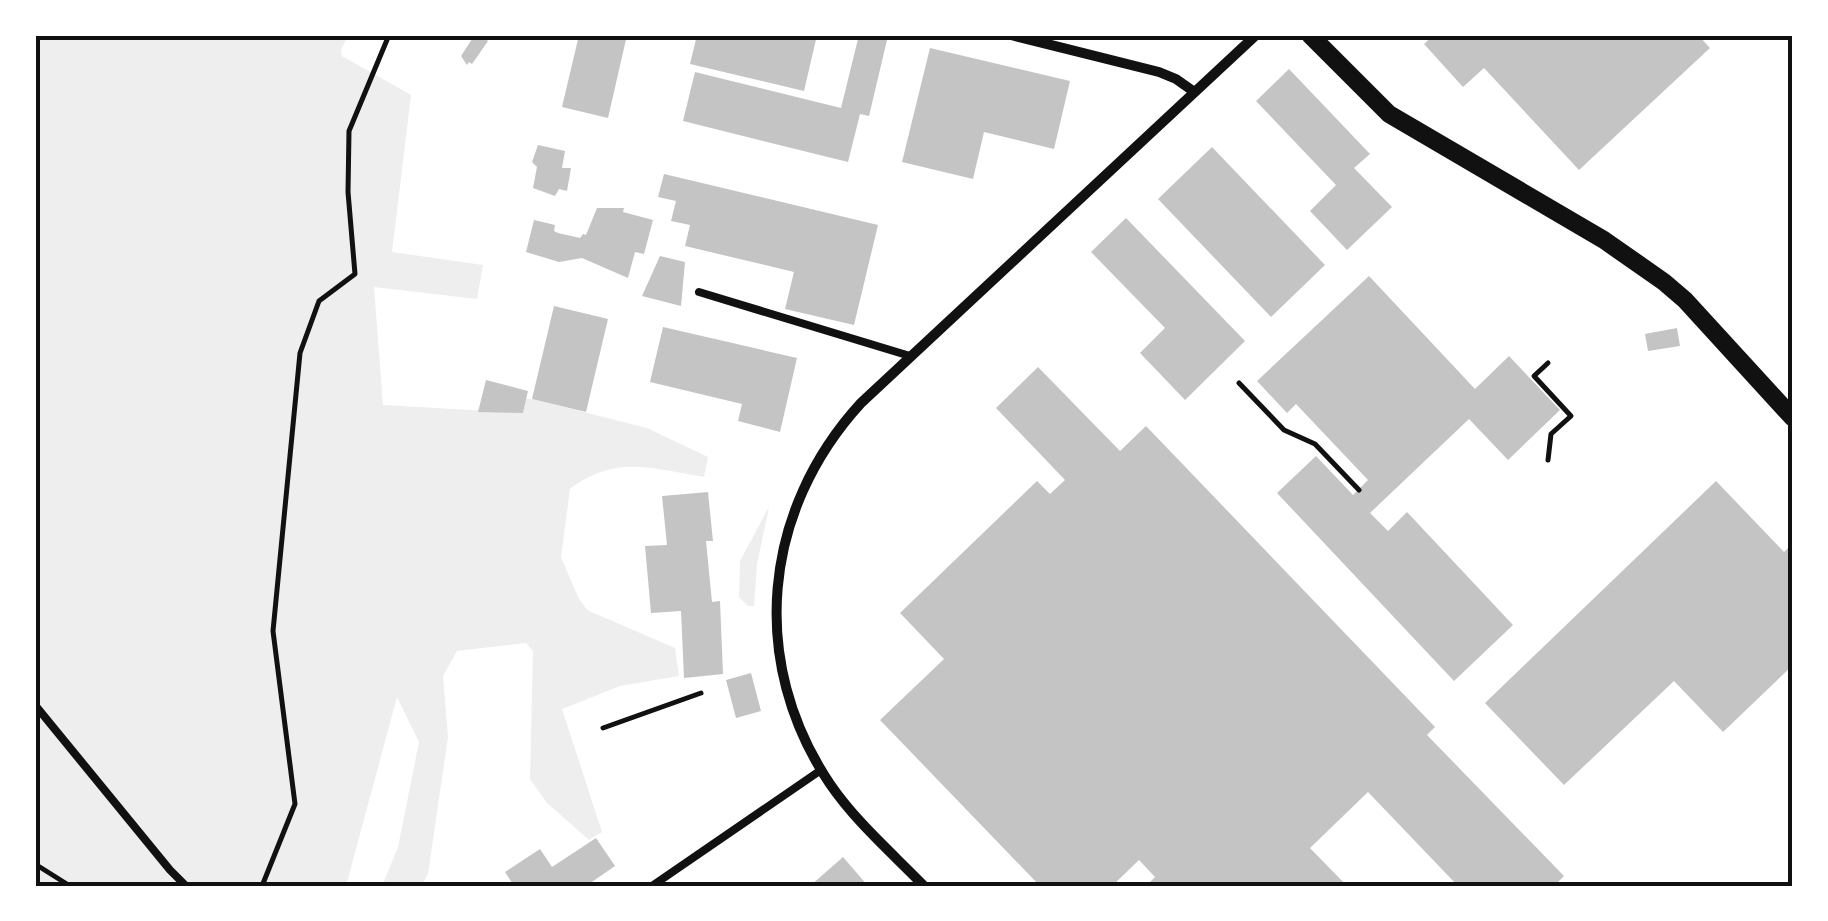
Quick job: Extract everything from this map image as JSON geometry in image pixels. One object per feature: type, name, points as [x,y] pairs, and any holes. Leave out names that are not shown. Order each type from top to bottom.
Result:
[{"type":"street","points":[[1011,35],[1159,72],[1194,91]]},
{"type":"street","points":[[924,886],[849,808],[822,770],[800,727],[782,668],[776,598],[783,545],[800,493],[822,453],[850,415],[1256,35]]},
{"type":"street","points":[[1310,35],[1389,114],[1604,240],[1664,282],[1793,418]]},
{"type":"lane","points":[[699,292],[910,356]]},
{"type":"lane","points":[[35,705],[186,886]]},
{"type":"lane","points":[[652,886],[822,770]]},
{"type":"path","points":[[262,886],[295,804],[272,631],[300,353],[319,300],[355,274],[348,192],[349,131],[388,35]]},
{"type":"path","points":[[1548,363],[1533,378],[1571,416],[1552,434],[1548,460]]},
{"type":"path","points":[[1239,384],[1284,430],[1315,444],[1359,490]]},
{"type":"path","points":[[603,728],[701,693]]},
{"type":"path","points":[[35,864],[70,886]]},
{"type":"shaded area","points":[[35,35],[348,35],[342,56],[411,95],[392,252],[483,265],[477,299],[374,287],[383,405],[523,413],[526,399],[532,399],[647,428],[708,457],[704,477],[651,468],[619,468],[603,471],[570,489],[561,557],[578,597],[587,610],[675,648],[679,676],[620,686],[562,709],[602,832],[589,840],[547,803],[530,779],[533,651],[526,643],[457,651],[443,676],[448,737],[428,874],[421,886],[382,886],[398,847],[419,742],[397,697],[346,886],[35,886]]},
{"type":"shaded area","points":[[769,507],[757,564],[754,606],[748,606],[739,597],[740,561]]},
{"type":"building","points":[[480,35],[488,41],[472,64],[467,65],[461,56],[474,36],[478,39]]},
{"type":"building","points":[[579,35],[627,35],[608,118],[562,107]]},
{"type":"building","points":[[697,35],[817,35],[804,91],[690,64]]},
{"type":"building","points":[[859,35],[887,40],[869,116],[860,114],[848,162],[683,121],[695,72],[841,108]]},
{"type":"building","points":[[1434,35],[1698,35],[1710,48],[1579,170],[1484,68],[1463,87],[1424,44]]},
{"type":"building","points":[[930,48],[1070,81],[1054,149],[984,132],[973,179],[902,162]]},
{"type":"building","points":[[1289,69],[1370,154],[1354,168],[1392,207],[1347,250],[1310,211],[1336,185],[1256,101]]},
{"type":"building","points":[[538,145],[565,151],[562,168],[571,168],[567,191],[559,189],[555,196],[533,188],[537,167],[532,162]]},
{"type":"building","points":[[1212,147],[1325,265],[1271,317],[1158,199]]},
{"type":"building","points":[[664,174],[878,225],[854,325],[785,309],[794,272],[685,246],[690,225],[671,221],[676,201],[658,197]]},
{"type":"building","points":[[597,208],[624,208],[623,212],[653,220],[644,254],[635,252],[628,278],[582,258],[559,262],[526,252],[534,220],[555,225],[554,231],[558,233],[580,238],[586,235]]},
{"type":"building","points":[[1126,218],[1245,341],[1185,400],[1140,353],[1165,328],[1091,252]]},
{"type":"building","points":[[660,256],[685,262],[681,306],[642,296]]},
{"type":"building","points":[[1369,276],[1475,389],[1509,356],[1560,410],[1508,460],[1469,419],[1370,513],[1388,531],[1407,512],[1513,625],[1454,681],[1277,493],[1316,456],[1353,495],[1368,480],[1296,404],[1287,413],[1257,381]]},
{"type":"building","points":[[554,306],[608,319],[586,412],[532,399]]},
{"type":"building","points":[[663,327],[797,358],[780,432],[738,421],[742,404],[650,382]]},
{"type":"building","points":[[1677,328],[1680,346],[1648,351],[1645,334]]},
{"type":"building","points":[[1038,367],[1120,451],[1146,426],[1435,727],[1427,735],[1564,876],[1554,886],[1458,886],[1368,792],[1310,848],[1347,886],[1146,886],[1155,877],[1139,860],[1112,886],[1040,886],[880,720],[944,659],[900,613],[1037,481],[1050,494],[1065,480],[996,408]]},
{"type":"building","points":[[486,380],[528,391],[523,413],[478,412]]},
{"type":"building","points":[[1716,481],[1784,552],[1793,543],[1793,665],[1723,732],[1674,681],[1564,785],[1485,703]]},
{"type":"building","points":[[708,492],[713,541],[706,541],[712,602],[720,601],[723,674],[684,678],[681,611],[651,613],[645,546],[667,545],[662,496]]},
{"type":"building","points":[[751,673],[761,711],[736,718],[726,680]]},
{"type":"building","points":[[596,838],[615,866],[586,886],[514,886],[505,872],[540,849],[552,867]]},
{"type":"building","points":[[843,857],[868,886],[810,886]]}]
